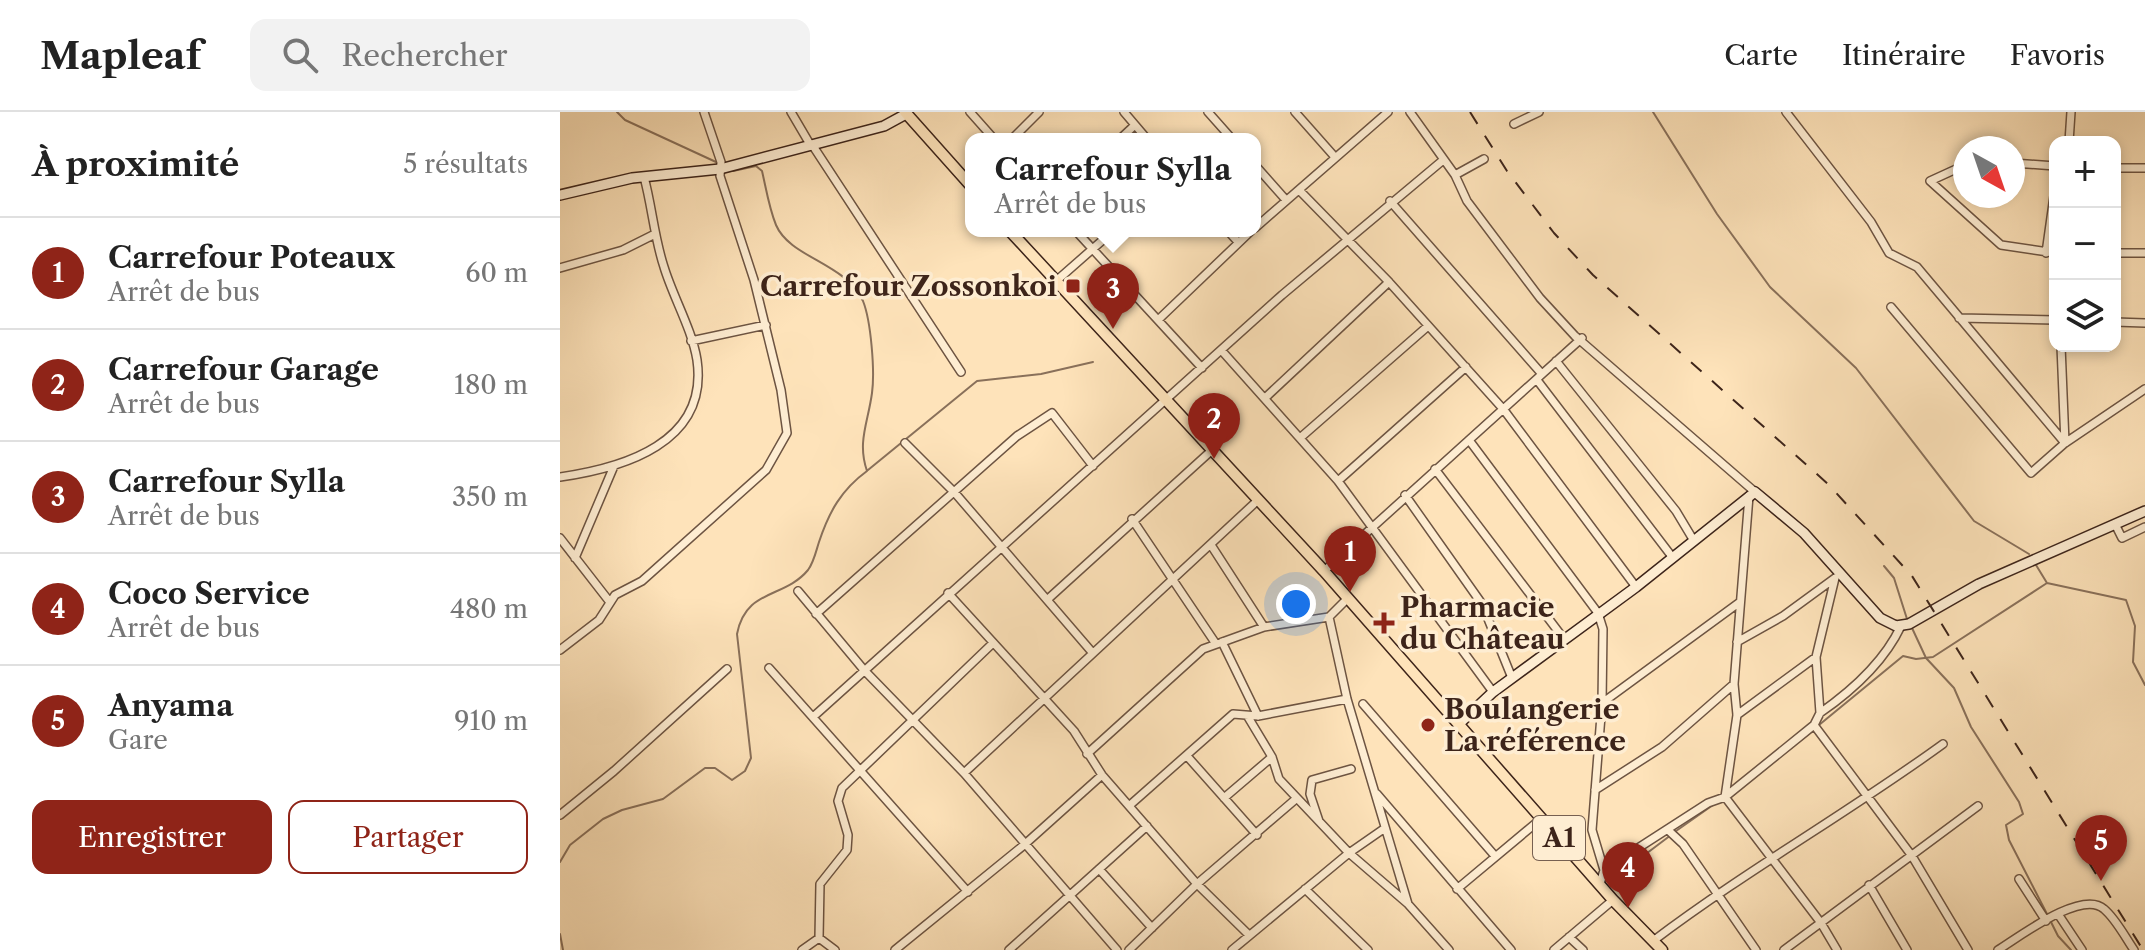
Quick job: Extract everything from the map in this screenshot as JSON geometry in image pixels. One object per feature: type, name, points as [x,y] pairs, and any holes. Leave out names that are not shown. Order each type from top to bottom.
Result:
[{"type":"main road","points":[[905,113],[965,177]]},
{"type":"main road","name":"A1","points":[[1015,237],[1324,571],[1613,900],[1658,946]]},
{"type":"street","points":[[560,650],[599,620],[609,601],[642,581],[766,470],[787,433],[766,325],[704,112]]},
{"type":"street","points":[[791,112],[961,372]]},
{"type":"street","points":[[970,112],[989,133]]},
{"type":"street","points":[[1018,133],[1039,112]]},
{"type":"street","points":[[1124,112],[1142,133]]},
{"type":"street","points":[[1208,112],[1227,133]]},
{"type":"street","points":[[1295,112],[1334,156]]},
{"type":"street","points":[[1261,222],[1388,112]]},
{"type":"street","points":[[1410,112],[1442,161],[1455,175],[1467,201],[1540,298],[1752,494],[1785,515],[1887,624],[1901,626]]},
{"type":"street","points":[[1514,124],[1539,112]]},
{"type":"street","points":[[1786,112],[1871,222],[1889,253],[1917,267],[2065,443]]},
{"type":"street","points":[[2069,136],[2071,112]]},
{"type":"street","points":[[560,195],[644,177],[720,169],[884,126],[905,113]]},
{"type":"street","points":[[1126,133],[1135,125]]},
{"type":"street","points":[[1455,175],[1484,159]]},
{"type":"street","points":[[813,717],[1000,546],[1347,238],[1442,161]]},
{"type":"street","points":[[2025,164],[2049,166]]},
{"type":"street","points":[[2121,168],[2145,168]]},
{"type":"street","points":[[1953,170],[1930,181],[1953,202]]},
{"type":"street","points":[[1261,172],[1286,200]]},
{"type":"street","points":[[560,477],[614,466],[663,445],[686,417],[695,393],[697,360],[655,234],[644,177]]},
{"type":"street","points":[[1300,191],[1389,282],[1504,410],[1636,587]]},
{"type":"street","points":[[1390,201],[1539,376],[1673,558]]},
{"type":"street","points":[[1960,208],[2001,245],[2049,253]]},
{"type":"street","points":[[560,268],[623,250],[655,234]]},
{"type":"street","points":[[1081,237],[1202,368]]},
{"type":"street","points":[[1055,282],[1106,237]]},
{"type":"street","points":[[1233,237],[1238,242]]},
{"type":"street","points":[[1158,320],[1244,237]]},
{"type":"street","points":[[2121,253],[2145,253]]},
{"type":"street","points":[[1265,398],[1389,282]]},
{"type":"street","points":[[1891,307],[2031,473],[2065,443],[2145,389]]},
{"type":"street","points":[[1959,318],[2049,320]]},
{"type":"street","points":[[2121,322],[2145,323]]},
{"type":"street","points":[[691,341],[766,325]]},
{"type":"street","points":[[1300,438],[1428,326]]},
{"type":"street","points":[[1324,571],[1582,338]]},
{"type":"street","points":[[1222,351],[1338,481],[1493,692]]},
{"type":"street","points":[[2061,352],[2065,443]]},
{"type":"street","points":[[1556,361],[1676,511],[1694,541]]},
{"type":"street","points":[[1338,481],[1466,367]]},
{"type":"street","points":[[816,614],[1017,436],[1052,413],[1093,466]]},
{"type":"street","points":[[1469,440],[1598,613],[1603,629],[1602,703],[1592,830],[1604,870],[1600,884]]},
{"type":"street","points":[[905,443],[955,493],[1091,651]]},
{"type":"street","points":[[1048,599],[1132,519],[1211,451]]},
{"type":"street","points":[[575,558],[614,466]]},
{"type":"street","points":[[1435,469],[1564,639]]},
{"type":"street","points":[[1460,723],[1493,692],[1636,587],[1752,494]]},
{"type":"street","points":[[1752,494],[1734,684],[1737,715],[1725,797],[1773,857],[1837,950]]},
{"type":"street","points":[[1405,495],[1482,604],[1512,678]]},
{"type":"street","points":[[964,773],[1091,651],[1257,501]]},
{"type":"street","points":[[1604,870],[1708,803],[1725,797],[1814,725],[1820,713],[1844,696],[1891,647],[1901,626],[1979,584],[2145,511]]},
{"type":"street","points":[[1132,519],[1219,643],[1258,716]]},
{"type":"street","points":[[2115,524],[2122,538],[2145,527]]},
{"type":"street","points":[[560,538],[609,601]]},
{"type":"street","points":[[1211,545],[1264,627]]},
{"type":"street","points":[[1737,642],[1783,616],[1838,574]]},
{"type":"street","points":[[1820,713],[1816,657],[1838,574]]},
{"type":"street","points":[[798,591],[864,670],[964,773],[1068,898],[1117,950]]},
{"type":"street","points":[[948,593],[1074,731],[1102,775],[1197,884],[1249,935]]},
{"type":"street","points":[[1087,754],[1203,649],[1264,627],[1329,617],[1347,599]]},
{"type":"street","points":[[1602,703],[1740,602]]},
{"type":"street","points":[[1329,617],[1347,699],[1408,904]]},
{"type":"street","points":[[819,938],[820,884],[847,850],[848,835],[838,801],[842,788],[912,717],[993,643]]},
{"type":"street","points":[[1737,715],[1816,657]]},
{"type":"street","points":[[769,668],[968,892]]},
{"type":"street","points":[[560,815],[614,771],[727,669]]},
{"type":"street","points":[[1595,790],[1662,747],[1734,684]]},
{"type":"street","points":[[1130,805],[1233,714],[1258,716],[1347,699]]},
{"type":"street","points":[[1363,704],[1495,856]]},
{"type":"street","points":[[1248,717],[1272,757],[1279,779],[1349,853],[1408,904],[1449,950]]},
{"type":"street","points":[[1814,725],[1912,856],[1968,950]]},
{"type":"street","points":[[1658,946],[1717,893],[1869,797],[1943,744]]},
{"type":"street","points":[[1187,756],[1257,835]]},
{"type":"street","points":[[1224,798],[1272,757]]},
{"type":"street","points":[[1319,822],[1310,794],[1312,780],[1351,769]]},
{"type":"street","points":[[895,950],[1024,845],[1102,775]]},
{"type":"street","points":[[1374,790],[1511,950]]},
{"type":"street","points":[[1129,950],[1197,884],[1297,798]]},
{"type":"street","points":[[1784,950],[1978,806]]},
{"type":"street","points":[[1457,889],[1542,818]]},
{"type":"street","points":[[1009,950],[1147,826]]},
{"type":"street","points":[[1232,950],[1349,853],[1385,828]]},
{"type":"street","points":[[1668,830],[1683,844],[1756,950]]},
{"type":"street","points":[[1099,869],[1152,928]]},
{"type":"street","points":[[2019,879],[2046,921]]},
{"type":"street","points":[[1869,885],[1907,950]]},
{"type":"street","points":[[1305,889],[1368,950]]},
{"type":"street","points":[[1554,950],[1613,900]]},
{"type":"street","points":[[1998,950],[2058,914],[2077,905],[2094,904],[2105,910],[2134,950]]},
{"type":"street","points":[[2058,914],[2082,950]]},
{"type":"street","points":[[1569,937],[1583,950]]},
{"type":"street","points":[[802,950],[819,938]]},
{"type":"street","points":[[819,938],[835,950]]},
{"type":"waterway","points":[[617,112],[625,120],[716,162]]},
{"type":"waterway","points":[[1653,112],[1717,214],[1770,287],[1856,368],[1974,521],[2029,554]]},
{"type":"waterway","points":[[560,862],[570,845],[603,819],[622,810],[663,799],[705,768],[715,768],[732,780],[745,771],[751,758],[737,634],[742,619],[757,601],[788,586],[808,570],[837,502],[867,471],[863,441],[873,372],[870,333],[863,301],[844,278],[783,236],[776,225],[762,171],[756,166],[733,171]]},
{"type":"waterway","points":[[868,470],[977,381],[1041,374],[1093,362]]},
{"type":"waterway","points":[[2036,565],[2047,583],[2126,600],[2135,626],[2133,662],[2145,685]]},
{"type":"waterway","points":[[1884,566],[1894,578],[1907,619]]},
{"type":"waterway","points":[[1819,725],[1903,656],[1916,659],[1933,657],[2047,583]]},
{"type":"waterway","points":[[1912,628],[1926,658],[1954,688],[1971,727],[2019,802],[2023,814],[2006,825],[2009,840],[2047,914]]},
{"type":"waterway","points":[[1730,797],[1743,787]]},
{"type":"waterway","points":[[1676,831],[1713,805]]},
{"type":"waterway","points":[[1610,881],[1671,835]]},
{"type":"waterway","points":[[2050,920],[2058,936],[2071,950]]},
{"type":"waterway","points":[[560,934],[563,950]]},
{"type":"railway","points":[[1470,112],[1507,171],[1554,233],[1593,275],[1828,484],[1912,576],[2143,950]]},
{"type":"place","name":"Carrefour Zossonkoi","points":[[1073,286]]},
{"type":"place","name":"Carrefour Sylla","points":[[1113,329]]},
{"type":"place","name":"Carrefour Garage","points":[[1214,459]]},
{"type":"place","name":"Carrefour Poteaux","points":[[1350,592]]},
{"type":"place","name":"Pharmacie du Château","points":[[1384,623]]},
{"type":"place","name":"Boulangerie La référence","points":[[1428,725]]},
{"type":"place","name":"Anyama","points":[[2101,881]]},
{"type":"place","name":"Coco Service","points":[[1628,908]]}]
